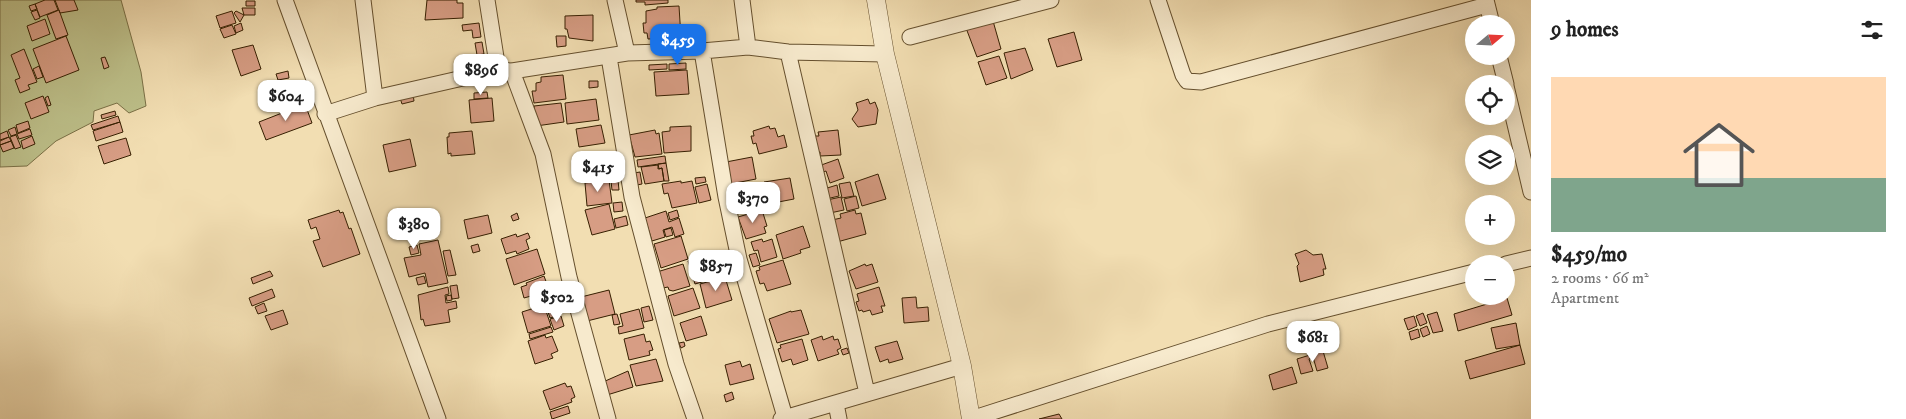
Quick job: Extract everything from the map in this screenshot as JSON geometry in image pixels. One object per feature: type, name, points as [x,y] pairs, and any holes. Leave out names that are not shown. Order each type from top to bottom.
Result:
[{"type":"street","points":[[285,0],[438,419]]},
{"type":"street","points":[[363,0],[375,98]]},
{"type":"street","points":[[487,0],[505,70],[543,154],[556,224],[608,419]]},
{"type":"street","points":[[615,0],[627,53]]},
{"type":"street","points":[[742,0],[748,47]]},
{"type":"street","points":[[876,0],[885,54],[962,366],[971,419],[1268,324],[1465,274]]},
{"type":"street","points":[[910,38],[1051,0]]},
{"type":"street","points":[[1158,0],[1183,76],[1187,81],[1201,82],[1487,2],[1490,15]]},
{"type":"street","points":[[326,114],[375,98],[505,70],[627,53],[702,51],[748,47],[788,52],[885,54]]},
{"type":"street","points":[[702,51],[726,197],[739,259],[783,418],[837,411],[867,393],[962,366]]},
{"type":"street","points":[[788,52],[867,393]]},
{"type":"street","points":[[609,57],[632,197],[676,364],[695,419]]},
{"type":"street","points":[[1515,124],[1531,192]]},
{"type":"street","points":[[1515,262],[1531,258]]},
{"type":"green space","points":[[0,0],[121,0],[141,72],[146,106],[129,113],[117,103],[94,111],[93,122],[56,141],[27,166],[0,167]]},
{"type":"building","points":[[45,0],[54,0],[58,10],[40,17],[35,4]]},
{"type":"building","points":[[55,0],[74,0],[78,10],[60,13]]},
{"type":"building","points":[[427,0],[457,0],[457,3],[463,3],[463,18],[425,20]]},
{"type":"building","points":[[636,0],[668,0],[668,3],[645,5],[645,2],[636,2]]},
{"type":"building","points":[[246,1],[255,1],[255,6],[246,6]]},
{"type":"building","points":[[35,4],[37,9],[31,11],[29,6]]},
{"type":"building","points":[[679,6],[681,38],[648,39],[647,33],[644,33],[643,23],[646,23],[646,11],[657,9],[657,7]]},
{"type":"building","points":[[242,8],[255,8],[255,15],[244,15]]},
{"type":"building","points":[[37,10],[40,18],[35,20],[31,12]]},
{"type":"building","points":[[59,10],[68,35],[56,39],[47,15]]},
{"type":"building","points":[[232,11],[236,23],[220,28],[216,16]]},
{"type":"building","points":[[236,11],[244,15],[240,22],[234,13]]},
{"type":"building","points":[[593,15],[593,41],[569,38],[567,29],[565,29],[565,16]]},
{"type":"building","points":[[45,19],[50,34],[32,41],[27,26]]},
{"type":"building","points":[[993,21],[1001,49],[977,57],[966,28]]},
{"type":"building","points":[[241,23],[243,30],[236,33],[234,26]]},
{"type":"building","points":[[479,23],[481,37],[473,38],[472,30],[463,31],[462,25]]},
{"type":"building","points":[[232,25],[236,34],[224,38],[220,29]]},
{"type":"building","points":[[1074,32],[1082,60],[1057,67],[1048,39]]},
{"type":"building","points":[[66,36],[79,70],[46,83],[33,49]]},
{"type":"building","points":[[556,36],[566,36],[566,46],[557,47]]},
{"type":"building","points":[[482,42],[484,54],[477,55],[475,43]]},
{"type":"building","points":[[253,45],[261,69],[241,76],[232,50]]},
{"type":"building","points":[[1025,48],[1033,70],[1011,79],[1004,53]]},
{"type":"building","points":[[24,49],[37,82],[28,85],[30,89],[20,93],[15,80],[20,78],[11,55]]},
{"type":"building","points":[[999,56],[1007,78],[986,85],[978,62]]},
{"type":"building","points":[[105,57],[109,67],[104,69],[101,58]]},
{"type":"building","points":[[686,63],[686,69],[669,70],[669,64]]},
{"type":"building","points":[[667,64],[667,69],[649,70],[649,65]]},
{"type":"building","points":[[39,66],[43,77],[37,79],[33,69]]},
{"type":"building","points":[[687,70],[689,94],[656,96],[654,72]]},
{"type":"building","points":[[288,71],[289,78],[278,80],[276,74]]},
{"type":"building","points":[[563,75],[566,99],[534,103],[532,91],[536,91],[536,83],[541,82],[541,77]]},
{"type":"building","points":[[589,81],[598,81],[598,87],[589,88]]},
{"type":"building","points":[[487,92],[488,98],[474,99],[474,93]]},
{"type":"building","points":[[413,94],[414,101],[402,104],[400,98]]},
{"type":"building","points":[[43,96],[49,112],[31,119],[25,103]]},
{"type":"building","points":[[48,96],[51,105],[48,106],[45,98]]},
{"type":"building","points":[[492,98],[494,121],[471,123],[469,100]]},
{"type":"building","points":[[596,99],[599,120],[567,124],[565,103]]},
{"type":"building","points":[[868,99],[870,104],[875,102],[878,110],[876,124],[858,127],[852,119],[858,110],[856,103]]},
{"type":"building","points":[[561,103],[564,122],[536,126],[534,106]]},
{"type":"building","points":[[305,104],[312,123],[266,140],[259,122]]},
{"type":"building","points":[[115,111],[116,115],[102,119],[101,115]]},
{"type":"building","points":[[118,116],[120,122],[93,130],[91,125]]},
{"type":"building","points":[[28,121],[30,128],[18,133],[16,125]]},
{"type":"building","points":[[120,122],[123,132],[96,141],[93,131]]},
{"type":"building","points":[[601,125],[605,143],[579,147],[576,129]]},
{"type":"building","points":[[691,126],[691,151],[664,153],[662,132],[670,131],[670,127]]},
{"type":"building","points":[[769,126],[770,129],[775,128],[778,137],[784,135],[787,147],[759,154],[756,143],[753,144],[751,136],[754,136],[753,131]]},
{"type":"building","points":[[15,127],[17,134],[11,136],[8,130]]},
{"type":"building","points":[[30,129],[32,135],[19,139],[17,134]]},
{"type":"building","points":[[655,130],[656,134],[659,133],[662,154],[635,157],[629,135]]},
{"type":"building","points":[[838,130],[841,155],[820,156],[820,152],[815,152],[813,136],[819,136],[818,132]]},
{"type":"building","points":[[7,131],[9,137],[0,140],[0,134]]},
{"type":"building","points":[[472,131],[475,154],[451,156],[451,153],[448,154],[447,137],[449,137],[449,133]]},
{"type":"building","points":[[16,135],[21,147],[15,149],[10,137]]},
{"type":"building","points":[[32,136],[35,144],[23,149],[21,141]]},
{"type":"building","points":[[9,137],[11,141],[0,145],[0,141]]},
{"type":"building","points":[[126,138],[131,155],[104,164],[98,146]]},
{"type":"building","points":[[410,139],[416,166],[389,172],[383,145]]},
{"type":"building","points":[[11,141],[14,148],[3,152],[0,145]]},
{"type":"building","points":[[665,156],[666,163],[638,167],[637,160]]},
{"type":"building","points":[[752,157],[756,179],[730,184],[726,162]]},
{"type":"building","points":[[838,159],[844,178],[830,183],[826,171],[815,175],[813,168]]},
{"type":"building","points":[[666,163],[669,181],[664,181],[662,168],[659,169],[658,164]]},
{"type":"building","points":[[658,165],[658,169],[662,168],[664,181],[645,184],[641,167]]},
{"type":"building","points":[[640,172],[642,184],[637,185],[634,173]]},
{"type":"building","points":[[878,174],[886,199],[862,206],[855,182]]},
{"type":"building","points":[[705,177],[706,182],[696,184],[695,178]]},
{"type":"building","points":[[790,178],[794,199],[768,204],[764,182]]},
{"type":"building","points":[[609,180],[612,203],[587,206],[585,183]]},
{"type":"building","points":[[618,180],[619,190],[612,190],[611,181]]},
{"type":"building","points":[[681,181],[681,183],[692,181],[697,203],[672,208],[668,193],[664,194],[662,184]]},
{"type":"building","points":[[850,182],[854,196],[842,198],[839,184]]},
{"type":"building","points":[[707,184],[711,200],[699,203],[695,187]]},
{"type":"building","points":[[837,185],[839,196],[826,199],[824,189]]},
{"type":"building","points":[[856,196],[859,208],[847,211],[844,199]]},
{"type":"building","points":[[841,197],[844,210],[830,213],[827,200]]},
{"type":"building","points":[[622,202],[623,211],[614,212],[613,203]]},
{"type":"building","points":[[609,204],[615,229],[592,235],[585,210]]},
{"type":"building","points":[[339,210],[340,213],[343,212],[349,229],[351,228],[360,254],[323,267],[313,241],[320,239],[316,227],[311,229],[308,220]]},
{"type":"building","points":[[677,210],[679,217],[670,220],[668,213]]},
{"type":"building","points":[[762,210],[767,226],[764,227],[766,233],[746,239],[738,217]]},
{"type":"building","points":[[855,210],[856,214],[861,213],[866,234],[837,242],[832,220],[841,218],[840,214]]},
{"type":"building","points":[[666,211],[669,222],[679,218],[684,234],[675,237],[672,227],[663,230],[665,237],[652,241],[645,218]]},
{"type":"building","points":[[517,213],[519,219],[513,221],[511,216]]},
{"type":"building","points":[[488,215],[492,233],[468,239],[464,220]]},
{"type":"building","points":[[626,216],[628,225],[616,228],[614,219]]},
{"type":"building","points":[[803,226],[810,247],[800,250],[801,253],[783,259],[776,235]]},
{"type":"building","points":[[671,228],[673,235],[666,237],[664,230]]},
{"type":"building","points":[[528,233],[530,238],[526,240],[529,249],[517,254],[516,251],[506,254],[501,239],[516,234],[517,237]]},
{"type":"building","points":[[681,236],[688,259],[661,268],[654,244]]},
{"type":"building","points":[[762,239],[763,242],[772,239],[777,257],[761,262],[758,250],[754,251],[751,242]]},
{"type":"building","points":[[438,240],[448,283],[428,287],[425,273],[409,277],[404,258],[421,255],[419,244]]},
{"type":"building","points":[[478,244],[480,251],[473,253],[471,246]]},
{"type":"building","points":[[417,245],[419,253],[411,255],[409,247]]},
{"type":"building","points":[[537,249],[545,274],[514,285],[506,259]]},
{"type":"building","points":[[450,250],[456,275],[448,276],[443,251]]},
{"type":"building","points":[[1306,250],[1313,255],[1322,254],[1326,269],[1323,269],[1324,275],[1300,282],[1297,266],[1299,264],[1295,254]]},
{"type":"building","points":[[718,251],[726,275],[695,284],[688,261]]},
{"type":"building","points":[[756,253],[760,265],[753,267],[749,255]]},
{"type":"building","points":[[783,260],[791,284],[767,291],[764,283],[760,284],[756,271],[760,270],[759,267]]},
{"type":"building","points":[[683,264],[690,286],[673,291],[669,290],[668,287],[663,288],[657,272]]},
{"type":"building","points":[[865,264],[866,266],[872,264],[878,282],[856,289],[849,271]]},
{"type":"building","points":[[270,271],[273,276],[253,284],[251,278]]},
{"type":"building","points":[[424,276],[426,283],[418,285],[416,278]]},
{"type":"building","points":[[544,276],[551,295],[532,301],[531,296],[524,298],[521,287]]},
{"type":"building","points":[[725,277],[732,300],[706,308],[700,284]]},
{"type":"building","points":[[457,285],[459,298],[452,299],[450,286]]},
{"type":"building","points":[[448,287],[449,294],[445,295],[446,303],[456,301],[457,308],[448,310],[450,322],[425,326],[423,319],[421,320],[418,295]]},
{"type":"building","points":[[879,287],[885,306],[881,306],[883,312],[872,315],[870,310],[859,311],[856,302],[859,301],[857,294]]},
{"type":"building","points":[[693,288],[700,308],[674,316],[668,296]]},
{"type":"building","points":[[272,289],[275,297],[252,306],[249,298]]},
{"type":"building","points":[[609,290],[615,314],[583,322],[581,297]]},
{"type":"building","points":[[451,295],[452,300],[447,301],[446,296]]},
{"type":"building","points":[[916,297],[917,308],[928,307],[929,321],[904,323],[902,298]]},
{"type":"building","points":[[557,302],[561,315],[550,318],[546,306]]},
{"type":"building","points":[[264,303],[267,311],[258,314],[255,307]]},
{"type":"building","points":[[544,305],[551,326],[528,333],[522,312]]},
{"type":"building","points":[[1484,305],[1509,305],[1512,315],[1458,331],[1454,314]]},
{"type":"building","points":[[649,306],[653,320],[644,322],[641,308]]},
{"type":"building","points":[[639,309],[644,328],[619,334],[618,327],[623,326],[620,314]]},
{"type":"building","points":[[283,310],[288,324],[271,330],[265,316]]},
{"type":"building","points":[[801,310],[809,334],[777,343],[769,319],[791,311]]},
{"type":"building","points":[[1437,312],[1443,331],[1433,333],[1427,315]]},
{"type":"building","points":[[1423,313],[1427,323],[1420,326],[1416,316]]},
{"type":"building","points":[[617,314],[620,324],[614,325],[612,315]]},
{"type":"building","points":[[561,316],[564,326],[554,330],[550,319]]},
{"type":"building","points":[[701,316],[707,335],[686,341],[680,323]]},
{"type":"building","points":[[1414,316],[1417,326],[1408,330],[1404,319]]},
{"type":"building","points":[[1516,323],[1520,345],[1496,349],[1491,328]]},
{"type":"building","points":[[1427,326],[1430,334],[1423,337],[1420,329]]},
{"type":"building","points":[[551,327],[553,332],[530,339],[529,334]]},
{"type":"building","points":[[1418,329],[1420,337],[1411,340],[1409,332]]},
{"type":"building","points":[[644,334],[646,342],[650,341],[653,350],[649,351],[650,355],[629,360],[624,339]]},
{"type":"building","points":[[545,335],[546,338],[552,336],[558,351],[551,354],[553,358],[535,364],[528,341]]},
{"type":"building","points":[[822,336],[823,340],[833,336],[834,340],[838,339],[841,348],[837,350],[839,354],[818,361],[811,340]]},
{"type":"building","points":[[802,339],[808,360],[793,365],[791,359],[782,362],[778,349],[781,348],[780,345]]},
{"type":"building","points":[[897,341],[903,359],[889,363],[888,359],[880,362],[875,347]]},
{"type":"building","points":[[684,342],[685,346],[681,348],[679,343]]},
{"type":"building","points":[[1520,345],[1525,364],[1470,379],[1465,361]]},
{"type":"building","points":[[847,348],[849,353],[843,355],[841,350]]},
{"type":"building","points":[[1323,351],[1328,368],[1317,371],[1313,357],[1309,359],[1313,371],[1301,374],[1297,359]]},
{"type":"building","points":[[656,359],[663,381],[636,386],[630,365]]},
{"type":"building","points":[[740,361],[742,367],[750,364],[754,379],[730,385],[725,365]]},
{"type":"building","points":[[1292,367],[1297,383],[1273,390],[1269,375]]},
{"type":"building","points":[[628,371],[633,387],[607,395],[603,382]]},
{"type":"building","points":[[565,383],[567,387],[571,386],[575,397],[571,399],[572,402],[550,410],[543,391]]},
{"type":"building","points":[[732,392],[734,399],[726,402],[724,395]]},
{"type":"building","points":[[568,406],[570,413],[552,419],[550,412]]},
{"type":"building","points":[[1059,414],[1062,419],[1039,419]]}]
